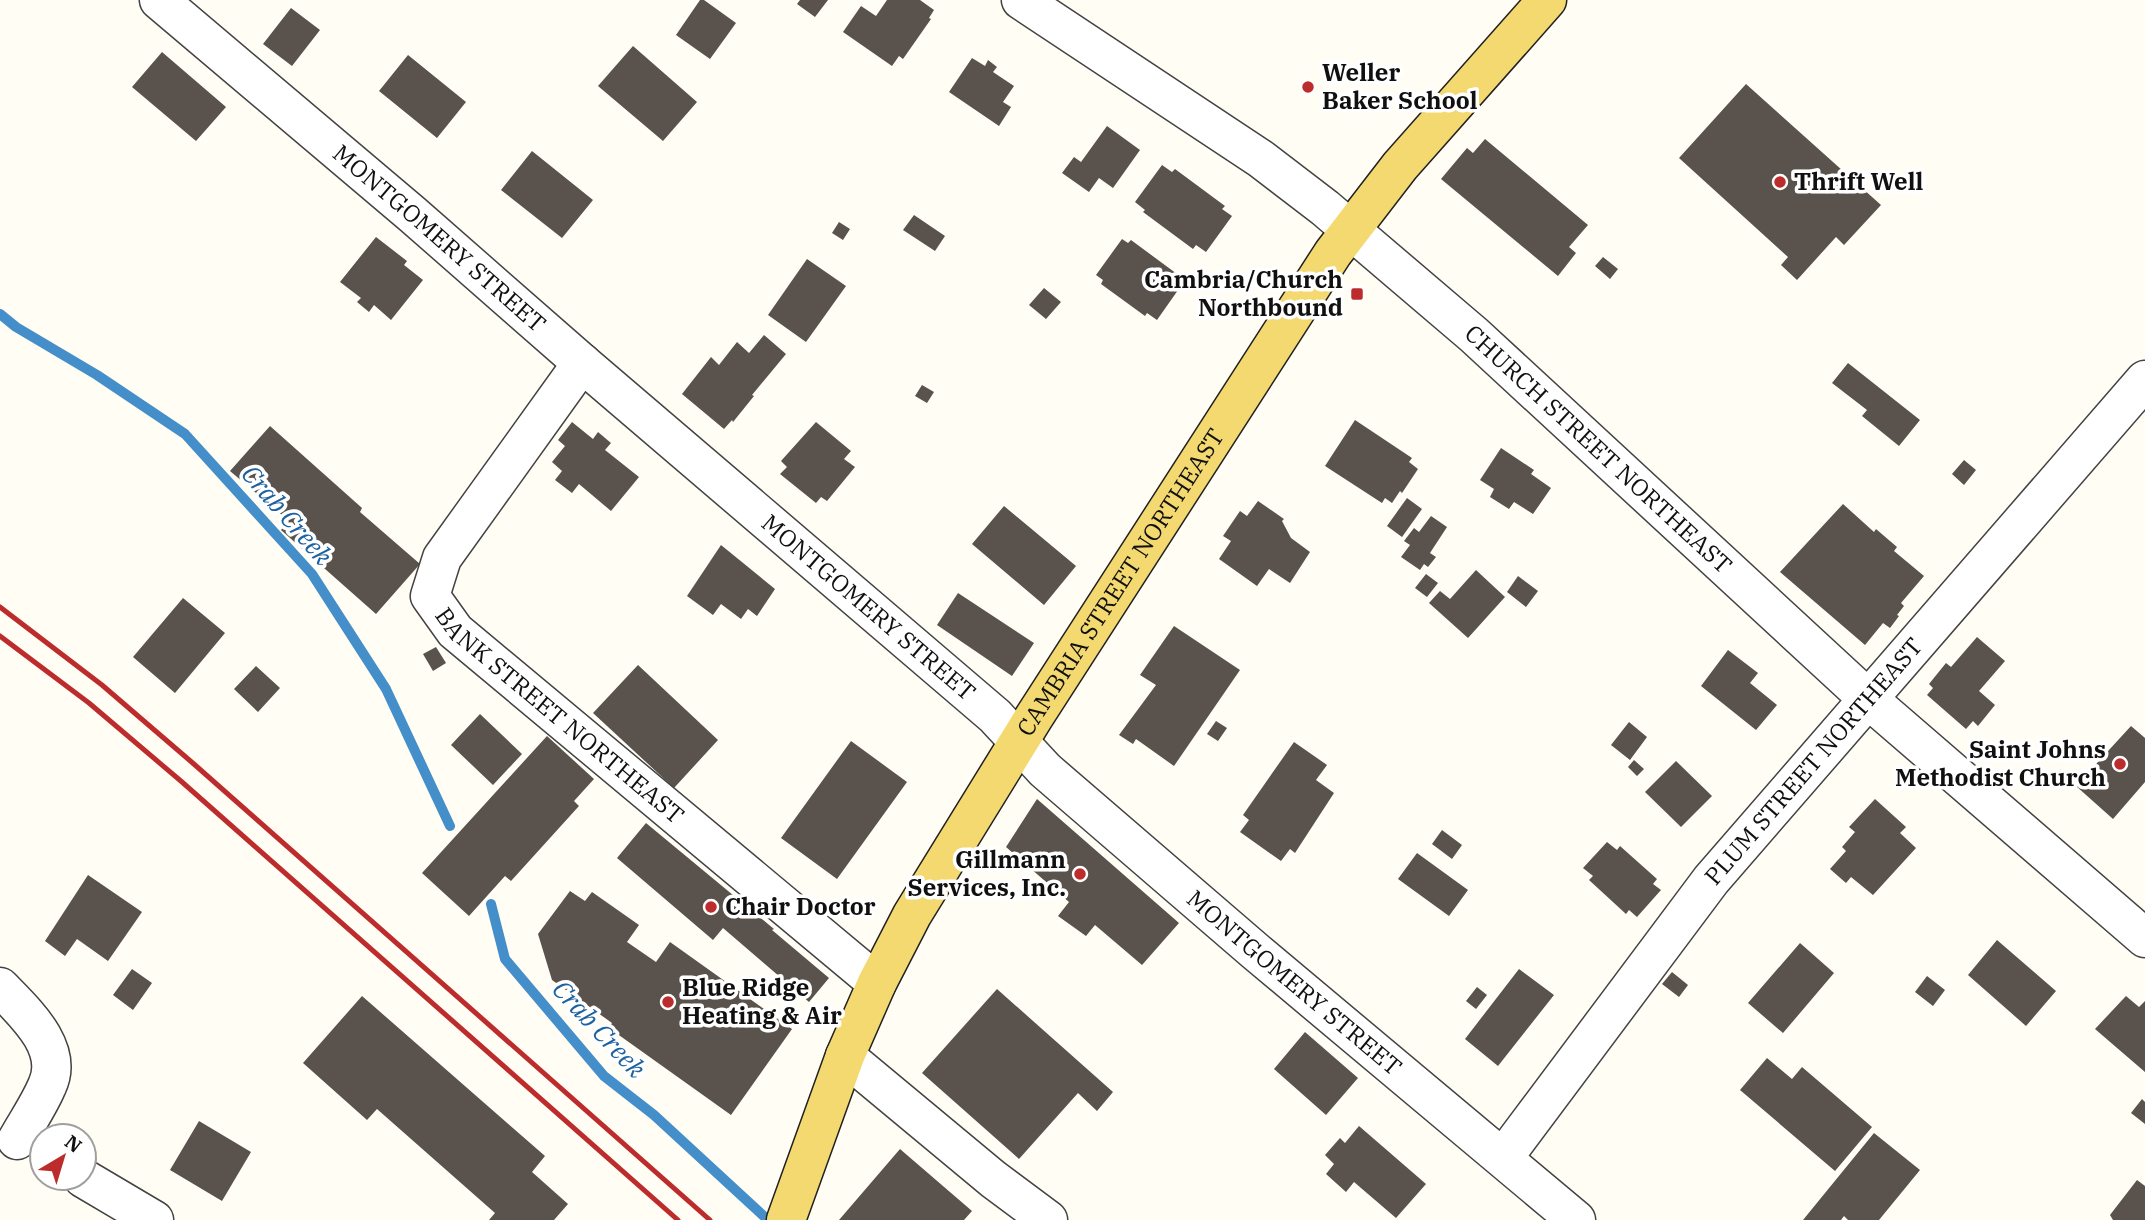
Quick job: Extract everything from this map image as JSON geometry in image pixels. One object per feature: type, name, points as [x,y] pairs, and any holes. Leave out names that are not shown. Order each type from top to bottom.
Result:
[{"type":"main road","name":"CAMBRIA STREET NORTHEAST","points":[[787,1216],[845,1056],[877,983],[912,915],[1018,742],[1350,230],[1400,166],[1547,0]]},
{"type":"street","name":"MONTGOMERY STREET","points":[[159,0],[995,716],[1045,770],[1244,942],[1576,1220]]},
{"type":"street","name":"CHURCH STREET NORTHEAST","points":[[1021,0],[1261,159],[1350,230],[1474,335],[1867,698],[2145,938]]},
{"type":"street","name":"BANK STREET NORTHEAST","points":[[582,363],[442,558],[430,596],[455,631],[877,983]]},
{"type":"street","name":"PLUM STREET NORTHEAST","points":[[1503,1158],[1711,880],[2145,380]]},
{"type":"street","points":[[0,988],[42,1035],[51,1059],[49,1084],[20,1141]]},
{"type":"street","points":[[845,1056],[993,1179],[1048,1220]]},
{"type":"street","points":[[98,1187],[154,1220]]},
{"type":"building","points":[[700,0],[704,0],[736,23],[710,59],[676,35]]},
{"type":"building","points":[[800,0],[828,0],[815,17],[797,4]]},
{"type":"building","points":[[887,0],[920,0],[934,10],[929,18],[931,19],[903,59],[899,56],[892,66],[843,32],[861,6],[876,16]]},
{"type":"building","points":[[291,8],[320,30],[292,66],[263,44]]},
{"type":"building","points":[[633,46],[697,102],[663,141],[598,86]]},
{"type":"building","points":[[162,52],[226,107],[196,141],[132,87]]},
{"type":"building","points":[[408,55],[466,102],[437,138],[379,91]]},
{"type":"building","points":[[972,58],[985,66],[988,60],[997,67],[993,72],[1014,86],[1003,102],[1011,107],[999,126],[949,92]]},
{"type":"building","name":"Thrift Well","points":[[1746,84],[1881,205],[1844,245],[1836,237],[1797,280],[1781,265],[1788,257],[1679,158]]},
{"type":"building","points":[[1107,126],[1140,150],[1113,188],[1099,178],[1089,192],[1062,173],[1074,157],[1081,162]]},
{"type":"building","points":[[1485,139],[1588,225],[1569,247],[1576,253],[1558,276],[1441,179],[1467,148],[1473,153]]},
{"type":"building","points":[[532,151],[593,200],[562,238],[501,190]]},
{"type":"building","points":[[1162,165],[1172,172],[1175,169],[1225,206],[1222,209],[1232,216],[1206,252],[1196,245],[1193,249],[1143,212],[1145,210],[1135,202]]},
{"type":"building","points":[[914,215],[945,236],[935,251],[903,230]]},
{"type":"building","points":[[839,222],[850,229],[843,240],[832,233]]},
{"type":"building","points":[[376,237],[407,261],[404,265],[423,280],[391,320],[374,305],[369,312],[357,302],[361,298],[340,282]]},
{"type":"building","points":[[1122,239],[1128,243],[1131,240],[1177,274],[1175,277],[1183,283],[1157,320],[1147,313],[1145,316],[1101,284],[1103,280],[1096,275]]},
{"type":"building","points":[[1603,257],[1618,269],[1610,279],[1595,266]]},
{"type":"building","points":[[807,259],[846,286],[806,342],[768,315]]},
{"type":"building","points":[[1044,288],[1061,302],[1046,319],[1029,305]]},
{"type":"building","points":[[764,335],[786,354],[733,422],[732,420],[724,429],[682,394],[711,357],[719,365],[737,342],[749,353]]},
{"type":"building","points":[[1848,363],[1920,420],[1899,446],[1862,416],[1867,410],[1832,383]]},
{"type":"building","points":[[922,385],[934,392],[927,403],[915,396]]},
{"type":"building","points":[[1355,420],[1412,458],[1409,462],[1418,469],[1392,503],[1385,498],[1382,503],[1325,466]]},
{"type":"building","points":[[572,422],[593,439],[598,432],[611,443],[605,450],[639,477],[611,511],[579,484],[572,493],[555,480],[562,471],[552,462],[565,446],[558,440]]},
{"type":"building","points":[[816,422],[851,451],[844,459],[855,467],[827,501],[821,497],[816,503],[780,474],[787,467],[781,461]]},
{"type":"building","points":[[270,426],[362,508],[360,512],[420,564],[376,614],[281,530],[289,521],[230,471]]},
{"type":"building","points":[[1501,448],[1534,470],[1531,474],[1551,488],[1533,514],[1514,502],[1509,509],[1490,497],[1494,489],[1480,480]]},
{"type":"building","points":[[1964,460],[1976,470],[1964,485],[1952,474]]},
{"type":"building","points":[[1407,498],[1422,509],[1402,537],[1387,526]]},
{"type":"building","points":[[1258,501],[1284,519],[1282,521],[1291,538],[1310,552],[1290,583],[1269,569],[1257,586],[1219,559],[1231,541],[1223,536],[1240,511],[1247,516]]},
{"type":"building","points":[[1843,504],[1874,532],[1876,529],[1897,547],[1894,551],[1924,576],[1901,603],[1904,606],[1890,628],[1883,623],[1865,645],[1780,572]]},
{"type":"building","points":[[1004,506],[1076,566],[1044,605],[972,544]]},
{"type":"building","points":[[1431,516],[1447,527],[1430,553],[1436,557],[1428,567],[1424,564],[1420,570],[1401,557],[1410,545],[1404,541],[1414,528],[1419,532]]},
{"type":"building","points":[[721,545],[775,589],[757,616],[748,609],[741,619],[721,604],[713,615],[687,596]]},
{"type":"building","points":[[1476,570],[1505,597],[1468,638],[1429,603],[1440,591],[1450,599]]},
{"type":"building","points":[[1426,574],[1438,583],[1427,597],[1415,588]]},
{"type":"building","points":[[1518,576],[1538,591],[1526,607],[1507,592]]},
{"type":"building","points":[[958,593],[1034,643],[1012,676],[937,625]]},
{"type":"building","points":[[183,598],[225,633],[175,693],[133,657]]},
{"type":"building","points":[[1174,626],[1240,670],[1174,766],[1136,739],[1133,744],[1119,735],[1156,685],[1140,675]]},
{"type":"building","points":[[1977,637],[2005,661],[1979,691],[1995,705],[1978,726],[1973,721],[1966,729],[1927,695],[1933,688],[1929,684],[1946,663],[1951,667]]},
{"type":"building","points":[[436,647],[446,663],[433,671],[423,654]]},
{"type":"building","points":[[1728,650],[1758,673],[1750,683],[1777,705],[1756,730],[1701,686]]},
{"type":"building","points":[[638,665],[718,740],[674,788],[593,713]]},
{"type":"building","points":[[256,666],[280,688],[258,712],[234,689]]},
{"type":"building","points":[[480,714],[522,754],[493,785],[451,745]]},
{"type":"building","points":[[1216,721],[1227,728],[1218,741],[1207,734]]},
{"type":"building","points":[[1629,722],[1647,737],[1630,760],[1611,745]]},
{"type":"building","name":"Saint Johns Methodist Church","points":[[2131,726],[2145,738],[2145,782],[2113,819],[2076,786]]},
{"type":"building","points":[[547,736],[594,779],[574,801],[579,806],[511,881],[505,876],[469,916],[422,873]]},
{"type":"building","points":[[851,741],[907,782],[837,879],[781,838]]},
{"type":"building","points":[[1294,742],[1327,765],[1316,780],[1334,793],[1295,853],[1290,849],[1281,861],[1240,832],[1249,820],[1243,815]]},
{"type":"building","points":[[1634,760],[1644,769],[1637,776],[1628,767]]},
{"type":"building","points":[[1676,761],[1712,796],[1681,827],[1645,792]]},
{"type":"building","name":"Gillmann Services, Inc.","points":[[1037,799],[1179,923],[1142,965],[1095,925],[1086,936],[1058,916],[1069,902],[1006,847]]},
{"type":"building","points":[[1875,799],[1906,827],[1900,833],[1916,848],[1873,895],[1851,877],[1846,883],[1830,869],[1846,851],[1842,847],[1855,832],[1849,827]]},
{"type":"building","name":"Chair Doctor","points":[[646,823],[829,978],[809,1002],[723,928],[713,940],[617,858]]},
{"type":"building","points":[[1442,830],[1462,845],[1452,859],[1432,844]]},
{"type":"building","points":[[1607,842],[1617,850],[1620,846],[1657,879],[1653,884],[1661,890],[1637,917],[1629,910],[1626,914],[1589,880],[1593,876],[1583,868]]},
{"type":"building","points":[[1417,853],[1468,890],[1449,916],[1398,879]]},
{"type":"building","points":[[88,875],[142,912],[108,961],[77,939],[65,956],[45,941]]},
{"type":"building","name":"Blue Ridge Heating & Air","points":[[570,891],[585,901],[592,892],[639,925],[627,942],[656,962],[670,942],[792,1029],[731,1115],[609,1028],[612,1023],[552,980],[538,934]]},
{"type":"building","points":[[1997,940],[2056,991],[2026,1026],[1968,975]]},
{"type":"building","points":[[1800,943],[1834,973],[1783,1033],[1748,1003]]},
{"type":"building","points":[[132,969],[152,983],[133,1010],[113,995]]},
{"type":"building","points":[[1519,969],[1554,995],[1498,1066],[1465,1039]]},
{"type":"building","points":[[1672,972],[1688,985],[1679,997],[1662,984]]},
{"type":"building","points":[[1927,976],[1945,990],[1933,1006],[1915,992]]},
{"type":"building","points":[[1477,987],[1487,995],[1476,1009],[1466,1001]]},
{"type":"building","points":[[997,989],[1113,1092],[1097,1111],[1078,1093],[1019,1159],[922,1073]]},
{"type":"building","points":[[362,996],[545,1156],[532,1172],[568,1204],[554,1220],[489,1220],[495,1213],[377,1109],[367,1120],[303,1063]]},
{"type":"building","points":[[2126,996],[2139,1007],[2145,1001],[2145,1072],[2095,1029]]},
{"type":"building","points":[[1305,1032],[1358,1078],[1326,1115],[1274,1069]]},
{"type":"building","points":[[1767,1058],[1792,1079],[1802,1067],[1872,1127],[1835,1171],[1740,1090]]},
{"type":"building","points":[[2142,1099],[2145,1102],[2145,1124],[2131,1113]]},
{"type":"building","points":[[199,1121],[251,1152],[222,1201],[170,1170]]},
{"type":"building","points":[[1359,1126],[1426,1184],[1396,1218],[1354,1182],[1346,1192],[1326,1174],[1334,1164],[1325,1155],[1340,1138],[1345,1143]]},
{"type":"building","points":[[1874,1133],[1920,1170],[1879,1220],[1848,1220],[1844,1216],[1841,1220],[1803,1220]]},
{"type":"building","points":[[900,1149],[972,1211],[964,1220],[839,1220]]},
{"type":"building","points":[[2137,1180],[2145,1186],[2145,1220],[2113,1220],[2110,1215]]},
{"type":"waterway","name":"Crab Creek","points":[[0,314],[16,327],[97,375],[185,434],[312,574],[386,689],[450,826]]},
{"type":"waterway","name":"Crab Creek","points":[[491,904],[505,959],[604,1076],[654,1115],[768,1220]]},
{"type":"railway","points":[[0,607],[102,685],[195,765],[710,1220]]},
{"type":"railway","points":[[0,636],[89,703],[182,782],[678,1220]]},
{"type":"place","name":"Weller Baker School","points":[[1308,87]]},
{"type":"place","name":"Thrift Well","points":[[1780,182]]},
{"type":"place","name":"Cambria/Church Northbound","points":[[1357,294]]},
{"type":"place","name":"Saint Johns Methodist Church","points":[[2120,764]]},
{"type":"place","name":"Gillmann Services, Inc.","points":[[1080,874]]},
{"type":"place","name":"Chair Doctor","points":[[711,907]]},
{"type":"place","name":"Blue Ridge Heating & Air","points":[[668,1002]]}]
